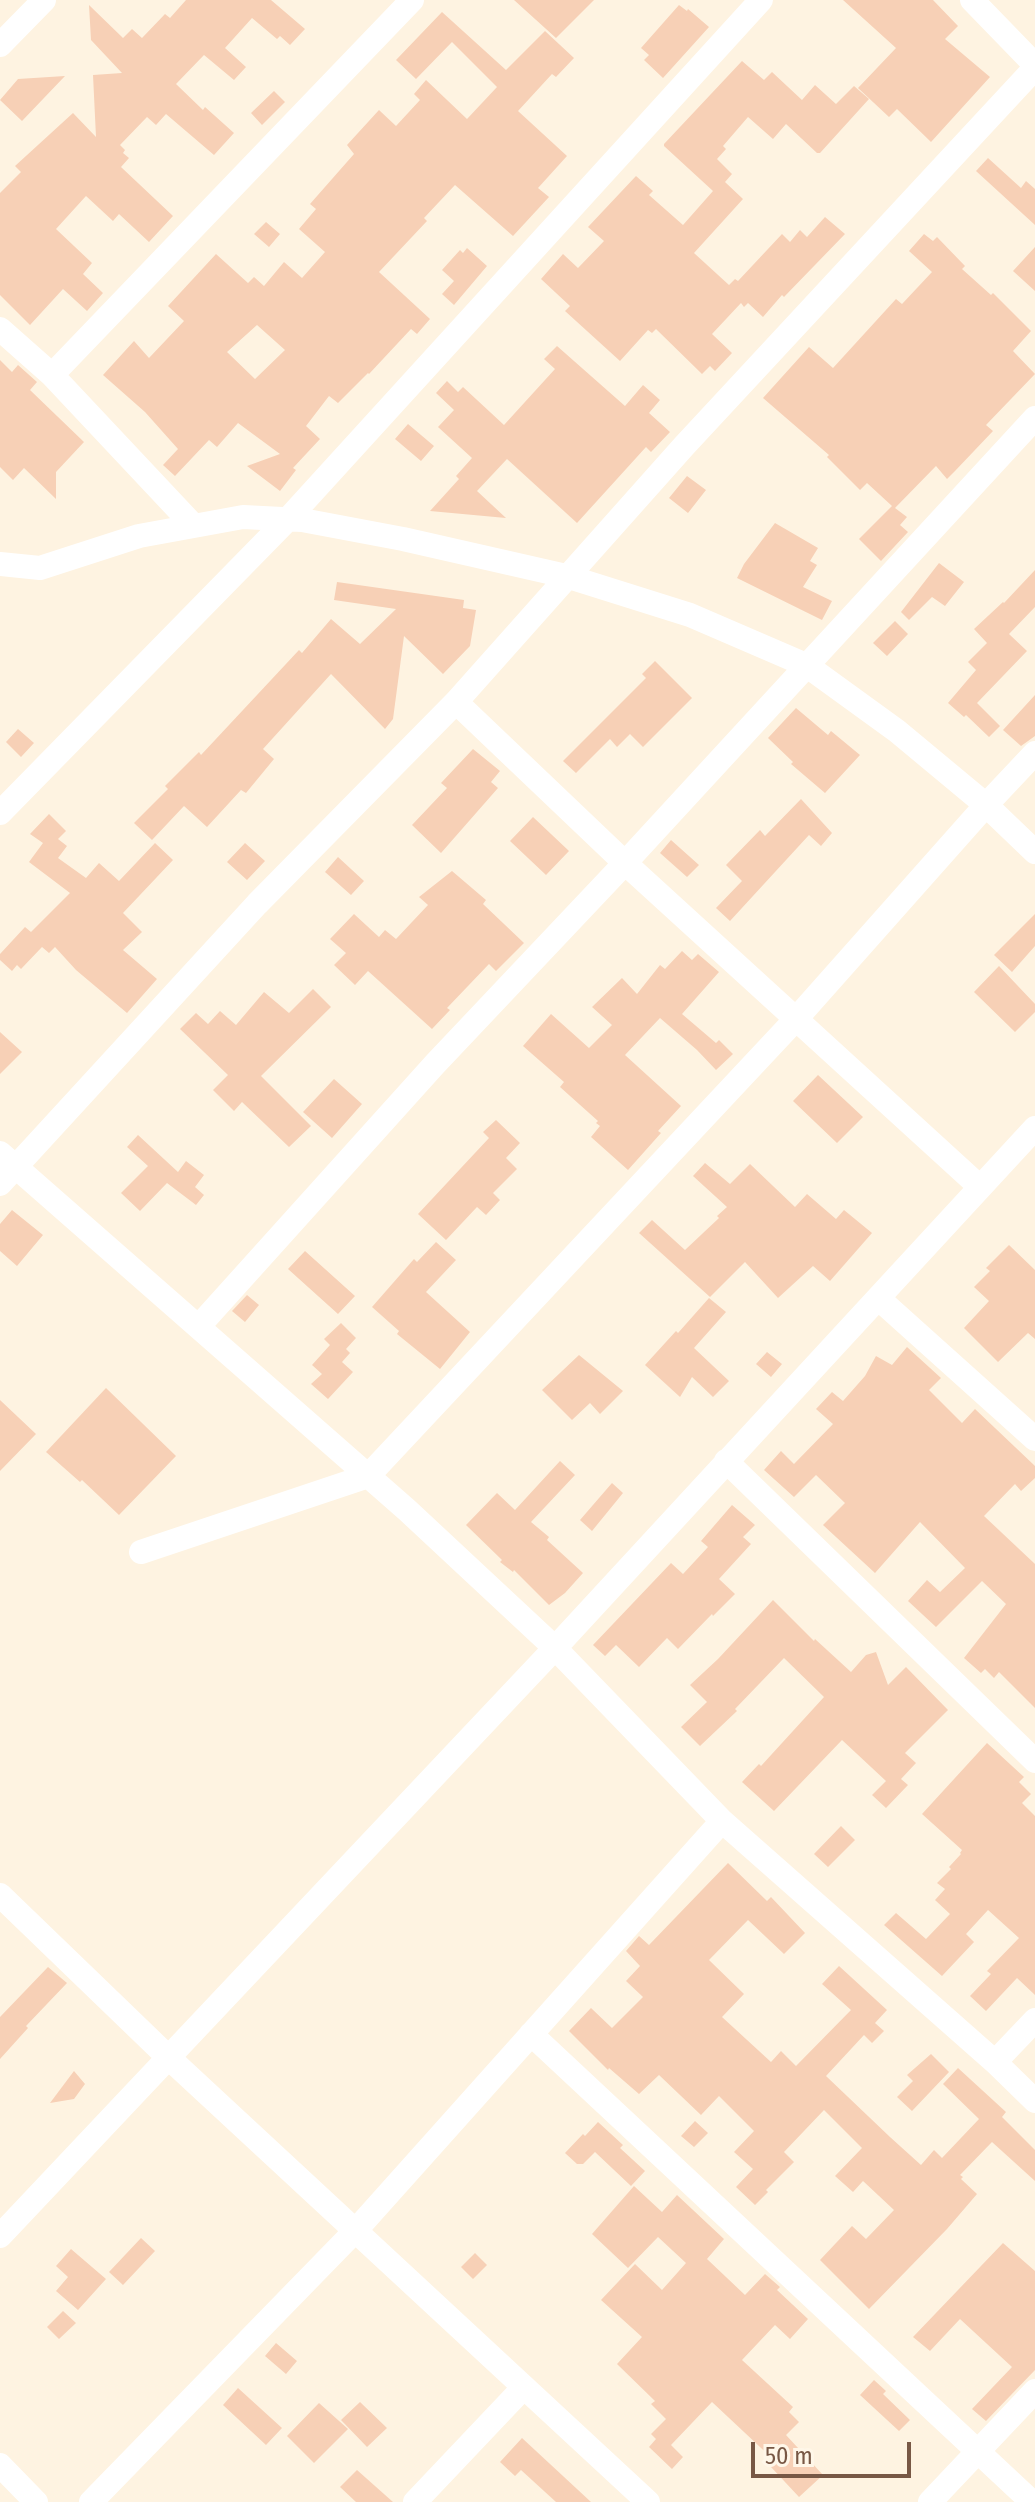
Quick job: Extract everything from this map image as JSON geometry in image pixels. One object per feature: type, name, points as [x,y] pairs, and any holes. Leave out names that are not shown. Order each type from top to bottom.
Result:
[{"type":"street","points":[[0,45],[44,0]]},
{"type":"street","points":[[52,375],[412,0]]},
{"type":"street","points":[[4,799],[288,519],[761,0]]},
{"type":"street","points":[[972,0],[1035,66],[684,446],[456,702],[257,904],[5,1168],[199,1326],[368,1476],[555,1648],[722,1821],[1035,2101]]},
{"type":"street","points":[[0,329],[52,375],[192,524]]},
{"type":"street","points":[[199,1326],[435,1064],[625,863],[1035,418]]},
{"type":"street","points":[[0,564],[40,568],[139,536],[243,517],[288,519],[403,539],[566,576],[690,615],[806,665],[897,731],[986,805],[1035,852]]},
{"type":"street","points":[[456,702],[625,863],[980,1187]]},
{"type":"street","points":[[141,1552],[368,1476],[796,1019],[1035,753]]},
{"type":"street","points":[[0,2236],[555,1648],[1035,1128]]},
{"type":"street","points":[[878,1298],[1035,1439]]},
{"type":"street","points":[[726,1461],[1035,1761]]},
{"type":"street","points":[[91,2502],[356,2230],[722,1821]]},
{"type":"street","points":[[0,1895],[169,2058],[643,2500]]},
{"type":"street","points":[[995,2062],[1035,2020]]},
{"type":"street","points":[[531,2034],[1032,2502]]},
{"type":"street","points":[[415,2502],[524,2387]]},
{"type":"street","points":[[930,2502],[1035,2391]]},
{"type":"street","points":[[0,2465],[36,2502]]},
{"type":"building","points":[[186,0],[271,0],[305,29],[290,45],[280,36],[277,39],[252,18],[225,48],[246,67],[234,80],[204,55],[176,84],[203,110],[205,107],[234,133],[214,155],[166,114],[156,125],[147,117],[120,145],[129,158],[121,167],[173,216],[149,242],[119,214],[113,221],[86,196],[56,229],[92,263],[83,274],[103,293],[87,311],[63,289],[30,325],[0,295],[0,193],[21,172],[15,166],[73,113],[96,137],[93,75],[122,73],[91,40],[89,5],[123,38],[132,29],[142,38],[165,14],[170,18]]},
{"type":"building","points":[[514,0],[594,0],[556,38]]},
{"type":"building","points":[[843,0],[933,0],[958,26],[945,39],[990,77],[931,142],[897,109],[889,117],[858,88],[896,48]]},
{"type":"building","points":[[679,5],[709,27],[663,78],[644,60],[649,55],[641,48]]},
{"type":"building","points":[[442,12],[506,70],[545,31],[574,58],[556,77],[552,74],[518,111],[567,156],[538,188],[549,197],[513,236],[455,185],[424,218],[427,221],[379,272],[430,319],[417,334],[411,329],[338,403],[329,396],[306,426],[320,439],[293,468],[296,470],[280,491],[247,466],[280,454],[238,423],[217,447],[209,440],[175,476],[163,465],[178,449],[145,412],[103,375],[134,341],[149,358],[184,321],[168,306],[216,254],[248,283],[254,277],[264,286],[284,262],[302,278],[325,252],[299,229],[316,209],[310,204],[354,154],[347,145],[379,110],[396,126],[420,100],[414,94],[426,80],[467,119],[497,87],[452,42],[416,79],[396,60]],"holes":[[[257,325],[285,350],[255,379],[227,352]]]},
{"type":"building","points":[[742,61],[764,80],[772,72],[802,100],[815,85],[836,104],[854,86],[869,99],[820,153],[786,124],[773,139],[748,117],[723,146],[726,149],[717,159],[732,174],[725,182],[743,199],[694,253],[729,285],[735,279],[738,281],[782,234],[790,242],[800,230],[807,237],[825,217],[845,234],[763,317],[748,303],[744,307],[741,303],[712,334],[732,353],[715,371],[710,366],[702,374],[656,329],[652,333],[648,330],[620,361],[565,311],[570,306],[541,279],[563,254],[578,268],[604,241],[588,227],[636,176],[653,191],[649,195],[683,225],[713,191],[664,144]]},
{"type":"building","points":[[65,76],[22,121],[0,100],[18,79]]},
{"type":"building","points":[[274,91],[285,102],[262,125],[251,113]]},
{"type":"building","points":[[988,158],[1021,188],[1026,181],[1035,189],[1035,225],[976,171]]},
{"type":"building","points":[[266,222],[280,234],[269,247],[254,234]]},
{"type":"building","points":[[924,234],[933,241],[937,237],[965,266],[962,269],[991,295],[993,293],[1031,331],[1013,351],[1035,374],[986,425],[993,431],[947,479],[936,466],[895,508],[907,517],[900,525],[908,532],[881,561],[859,539],[892,506],[867,483],[860,490],[827,457],[829,455],[763,398],[809,347],[833,368],[896,299],[902,304],[932,272],[909,251]]},
{"type":"building","points":[[1035,247],[1035,291],[1013,271]]},
{"type":"building","points":[[467,248],[487,266],[454,305],[442,294],[454,281],[442,270],[460,250],[463,253]]},
{"type":"building","points":[[557,346],[625,406],[643,385],[660,400],[649,413],[670,432],[651,452],[646,447],[577,523],[507,459],[477,491],[506,518],[430,511],[459,479],[456,476],[472,458],[438,427],[454,410],[436,393],[447,381],[458,392],[463,387],[504,425],[555,369],[544,359]]},
{"type":"building","points":[[0,360],[12,372],[18,365],[37,382],[30,390],[84,442],[56,472],[56,499],[24,468],[13,480],[0,467]]},
{"type":"building","points":[[408,424],[434,446],[421,461],[395,439]]},
{"type":"building","points":[[687,476],[706,490],[688,513],[669,498]]},
{"type":"building","points":[[775,523],[818,548],[810,561],[817,565],[803,587],[832,601],[822,620],[737,578]]},
{"type":"building","points":[[939,563],[964,582],[945,606],[932,597],[909,620],[901,612]]},
{"type":"building","points":[[1035,570],[1035,607],[1009,634],[1027,651],[977,703],[1000,726],[989,737],[948,703],[976,670],[968,662],[987,643],[974,629]]},
{"type":"building","points":[[337,582],[464,600],[463,608],[476,610],[470,646],[443,674],[404,636],[393,719],[385,729],[331,674],[263,749],[274,759],[246,793],[241,790],[207,827],[184,806],[152,840],[134,823],[168,789],[165,786],[199,752],[201,755],[299,650],[302,653],[331,619],[360,644],[396,609],[334,600]]},
{"type":"building","points":[[895,621],[908,634],[887,656],[873,643]]},
{"type":"building","points":[[655,661],[692,698],[643,747],[630,734],[617,747],[610,739],[576,773],[563,761],[646,678],[642,674]]},
{"type":"building","points":[[1035,695],[1035,736],[1021,746],[1003,730]]},
{"type":"building","points":[[796,708],[828,735],[831,731],[860,755],[825,793],[791,764],[793,762],[768,738]]},
{"type":"building","points":[[18,729],[34,743],[21,757],[6,742]]},
{"type":"building","points":[[473,749],[500,771],[491,782],[498,788],[441,853],[412,825],[447,788],[441,783]]},
{"type":"building","points":[[801,799],[832,833],[821,846],[809,835],[730,921],[716,908],[742,881],[726,865],[760,830],[765,836]]},
{"type":"building","points":[[49,814],[66,831],[58,839],[67,846],[58,858],[86,878],[99,863],[119,881],[155,843],[173,860],[123,913],[142,932],[123,950],[157,979],[127,1013],[76,970],[55,947],[49,953],[42,947],[21,969],[17,965],[12,971],[0,960],[0,954],[25,927],[31,932],[70,893],[29,862],[43,843],[30,834]]},
{"type":"building","points":[[533,817],[569,851],[546,875],[510,841]]},
{"type":"building","points":[[671,840],[699,865],[687,877],[660,853]]},
{"type":"building","points":[[245,843],[265,861],[247,880],[227,862]]},
{"type":"building","points":[[338,857],[364,881],[351,895],[325,872]]},
{"type":"building","points":[[452,871],[486,900],[483,904],[524,943],[496,971],[489,964],[447,1008],[450,1010],[432,1029],[368,971],[355,985],[334,965],[346,953],[330,939],[354,914],[379,937],[385,930],[396,939],[428,905],[419,897]]},
{"type":"building","points":[[1035,914],[1035,946],[1012,972],[994,955]]},
{"type":"building","points":[[682,951],[692,960],[698,954],[719,972],[682,1014],[733,1054],[716,1070],[660,1018],[625,1055],[681,1106],[628,1170],[591,1137],[600,1126],[596,1123],[598,1121],[560,1087],[564,1082],[523,1046],[551,1014],[589,1048],[612,1025],[592,1007],[622,978],[637,994],[660,965],[665,969]]},
{"type":"building","points":[[999,966],[1035,1004],[1035,1012],[1015,1032],[974,992]]},
{"type":"building","points":[[313,989],[331,1007],[261,1076],[311,1126],[289,1147],[242,1102],[234,1111],[213,1090],[228,1075],[180,1029],[196,1013],[208,1024],[220,1011],[236,1025],[264,992],[289,1013]]},
{"type":"building","points":[[0,1032],[22,1052],[0,1074]]},
{"type":"building","points":[[818,1075],[863,1117],[837,1143],[793,1101]]},
{"type":"building","points":[[334,1079],[362,1104],[332,1138],[303,1112]]},
{"type":"building","points":[[496,1120],[520,1143],[506,1158],[517,1169],[493,1193],[500,1200],[486,1215],[477,1207],[446,1240],[418,1214],[489,1138],[483,1132]]},
{"type":"building","points":[[138,1135],[178,1172],[186,1161],[204,1175],[195,1187],[204,1195],[196,1205],[167,1183],[140,1211],[121,1193],[148,1166],[127,1147]]},
{"type":"building","points":[[705,1163],[730,1184],[750,1164],[795,1207],[807,1194],[836,1219],[844,1210],[872,1233],[830,1281],[813,1266],[778,1298],[745,1262],[710,1297],[639,1233],[652,1220],[685,1250],[719,1218],[717,1216],[727,1207],[693,1176]]},
{"type":"building","points":[[12,1210],[43,1235],[17,1266],[0,1251],[0,1224]]},
{"type":"building","points":[[436,1242],[456,1260],[426,1292],[470,1332],[440,1369],[397,1334],[399,1331],[372,1307],[414,1259],[417,1262]]},
{"type":"building","points":[[1009,1245],[1035,1270],[1035,1339],[1028,1333],[998,1362],[964,1328],[989,1301],[974,1287],[990,1271],[986,1268]]},
{"type":"building","points":[[305,1251],[355,1296],[338,1314],[288,1269]]},
{"type":"building","points":[[247,1295],[259,1305],[245,1322],[232,1311]]},
{"type":"building","points":[[709,1298],[726,1312],[694,1348],[729,1381],[713,1397],[692,1377],[680,1397],[645,1365]]},
{"type":"building","points":[[341,1323],[356,1338],[346,1349],[350,1353],[342,1362],[353,1372],[328,1399],[311,1384],[322,1374],[312,1365],[330,1345],[324,1339]]},
{"type":"building","points":[[907,1347],[941,1378],[929,1390],[962,1423],[975,1409],[1035,1466],[1035,1478],[1021,1491],[1015,1484],[984,1516],[1035,1564],[1035,1708],[999,1672],[994,1678],[985,1669],[981,1673],[964,1658],[1006,1604],[982,1581],[936,1627],[908,1601],[927,1580],[940,1592],[965,1568],[920,1522],[875,1573],[823,1525],[845,1503],[816,1475],[794,1497],[764,1470],[781,1451],[794,1464],[833,1424],[816,1409],[832,1392],[843,1401],[865,1376],[876,1356],[892,1365]]},
{"type":"building","points":[[767,1352],[782,1364],[771,1377],[756,1364]]},
{"type":"building","points":[[579,1355],[623,1391],[600,1414],[590,1403],[572,1420],[542,1390]]},
{"type":"building","points":[[106,1388],[176,1456],[119,1515],[46,1452]]},
{"type":"building","points":[[0,1400],[36,1434],[0,1471]]},
{"type":"building","points":[[560,1461],[575,1475],[531,1522],[583,1573],[549,1605],[514,1570],[500,1562],[502,1560],[466,1525],[497,1493],[515,1510]]},
{"type":"building","points":[[612,1483],[623,1493],[592,1531],[580,1520]]},
{"type":"building","points":[[732,1505],[755,1525],[743,1537],[751,1544],[719,1579],[735,1594],[678,1649],[667,1638],[639,1667],[616,1645],[605,1656],[593,1645],[671,1563],[683,1574],[708,1547],[701,1541]]},
{"type":"building","points":[[773,1600],[851,1672],[866,1655],[876,1652],[888,1685],[906,1667],[948,1710],[905,1753],[916,1763],[901,1779],[908,1785],[886,1808],[872,1795],[886,1781],[842,1740],[774,1811],[742,1782],[759,1764],[761,1766],[824,1697],[784,1658],[735,1709],[737,1711],[700,1746],[681,1727],[707,1702],[690,1685]]},
{"type":"building","points":[[987,1743],[1024,1777],[1019,1782],[1031,1794],[1022,1803],[1035,1816],[1035,1995],[1017,1978],[986,2011],[970,1996],[991,1974],[987,1971],[1019,1938],[988,1910],[966,1934],[974,1942],[942,1976],[884,1925],[896,1913],[926,1939],[950,1914],[935,1900],[945,1889],[937,1883],[951,1869],[949,1867],[962,1850],[922,1814]]},
{"type":"building","points":[[841,1826],[855,1840],[828,1867],[814,1854]]},
{"type":"building","points":[[728,1863],[767,1901],[771,1897],[805,1933],[784,1954],[748,1920],[709,1960],[744,1994],[722,2017],[771,2062],[781,2051],[796,2066],[851,2010],[822,1984],[839,1966],[887,2010],[875,2023],[884,2031],[872,2043],[864,2035],[826,2076],[890,2137],[921,2165],[934,2150],[942,2158],[979,2119],[943,2084],[958,2068],[1006,2112],[1002,2117],[1035,2150],[1035,2181],[992,2142],[960,2175],[977,2194],[869,2309],[820,2260],[852,2226],[866,2239],[894,2210],[863,2181],[853,2192],[835,2176],[862,2148],[824,2110],[784,2152],[794,2162],[755,2205],[736,2187],[753,2169],[734,2152],[754,2131],[719,2096],[701,2115],[659,2075],[639,2094],[608,2070],[569,2031],[591,2008],[612,2028],[643,1997],[626,1981],[640,1966],[626,1951],[639,1936],[649,1945]]},
{"type":"building","points":[[48,1967],[67,1983],[0,2059],[0,2017]]},
{"type":"building","points":[[931,2054],[949,2072],[912,2111],[897,2097],[913,2081],[907,2075]]},
{"type":"building","points":[[74,2071],[85,2084],[74,2099],[50,2103]]},
{"type":"building","points":[[695,2121],[708,2133],[694,2147],[681,2136]]},
{"type":"building","points":[[598,2122],[645,2171],[631,2186],[595,2152],[583,2164],[577,2164],[565,2153]]},
{"type":"building","points":[[634,2186],[662,2212],[677,2195],[724,2239],[707,2259],[745,2295],[765,2274],[808,2319],[790,2339],[775,2325],[742,2360],[793,2407],[789,2412],[799,2422],[786,2435],[823,2475],[799,2497],[771,2467],[776,2462],[712,2402],[671,2445],[683,2457],[672,2469],[649,2447],[656,2439],[651,2434],[666,2419],[651,2404],[655,2401],[617,2364],[642,2337],[601,2300],[635,2264],[662,2290],[686,2263],[658,2237],[628,2268],[592,2234]]},
{"type":"building","points":[[141,2238],[155,2251],[123,2285],[109,2272]]},
{"type":"building","points":[[1003,2243],[1035,2271],[1035,2370],[986,2421],[972,2409],[1012,2367],[960,2319],[930,2351],[913,2337]]},
{"type":"building","points":[[71,2249],[106,2279],[78,2310],[56,2291],[68,2277],[56,2266]]},
{"type":"building","points":[[475,2253],[487,2265],[473,2279],[461,2267]]},
{"type":"building","points":[[63,2311],[76,2323],[59,2339],[47,2327]]},
{"type":"building","points":[[276,2343],[297,2361],[286,2374],[265,2356]]},
{"type":"building","points":[[874,2380],[886,2391],[883,2394],[910,2420],[899,2431],[860,2395]]},
{"type":"building","points":[[238,2388],[282,2428],[266,2445],[223,2405]]},
{"type":"building","points":[[360,2402],[387,2428],[367,2447],[341,2420]]},
{"type":"building","points":[[319,2403],[348,2429],[314,2463],[287,2436]]},
{"type":"building","points":[[522,2438],[591,2502],[556,2502],[521,2470],[515,2476],[500,2462]]},
{"type":"building","points":[[357,2470],[393,2502],[356,2502],[340,2487]]}]
